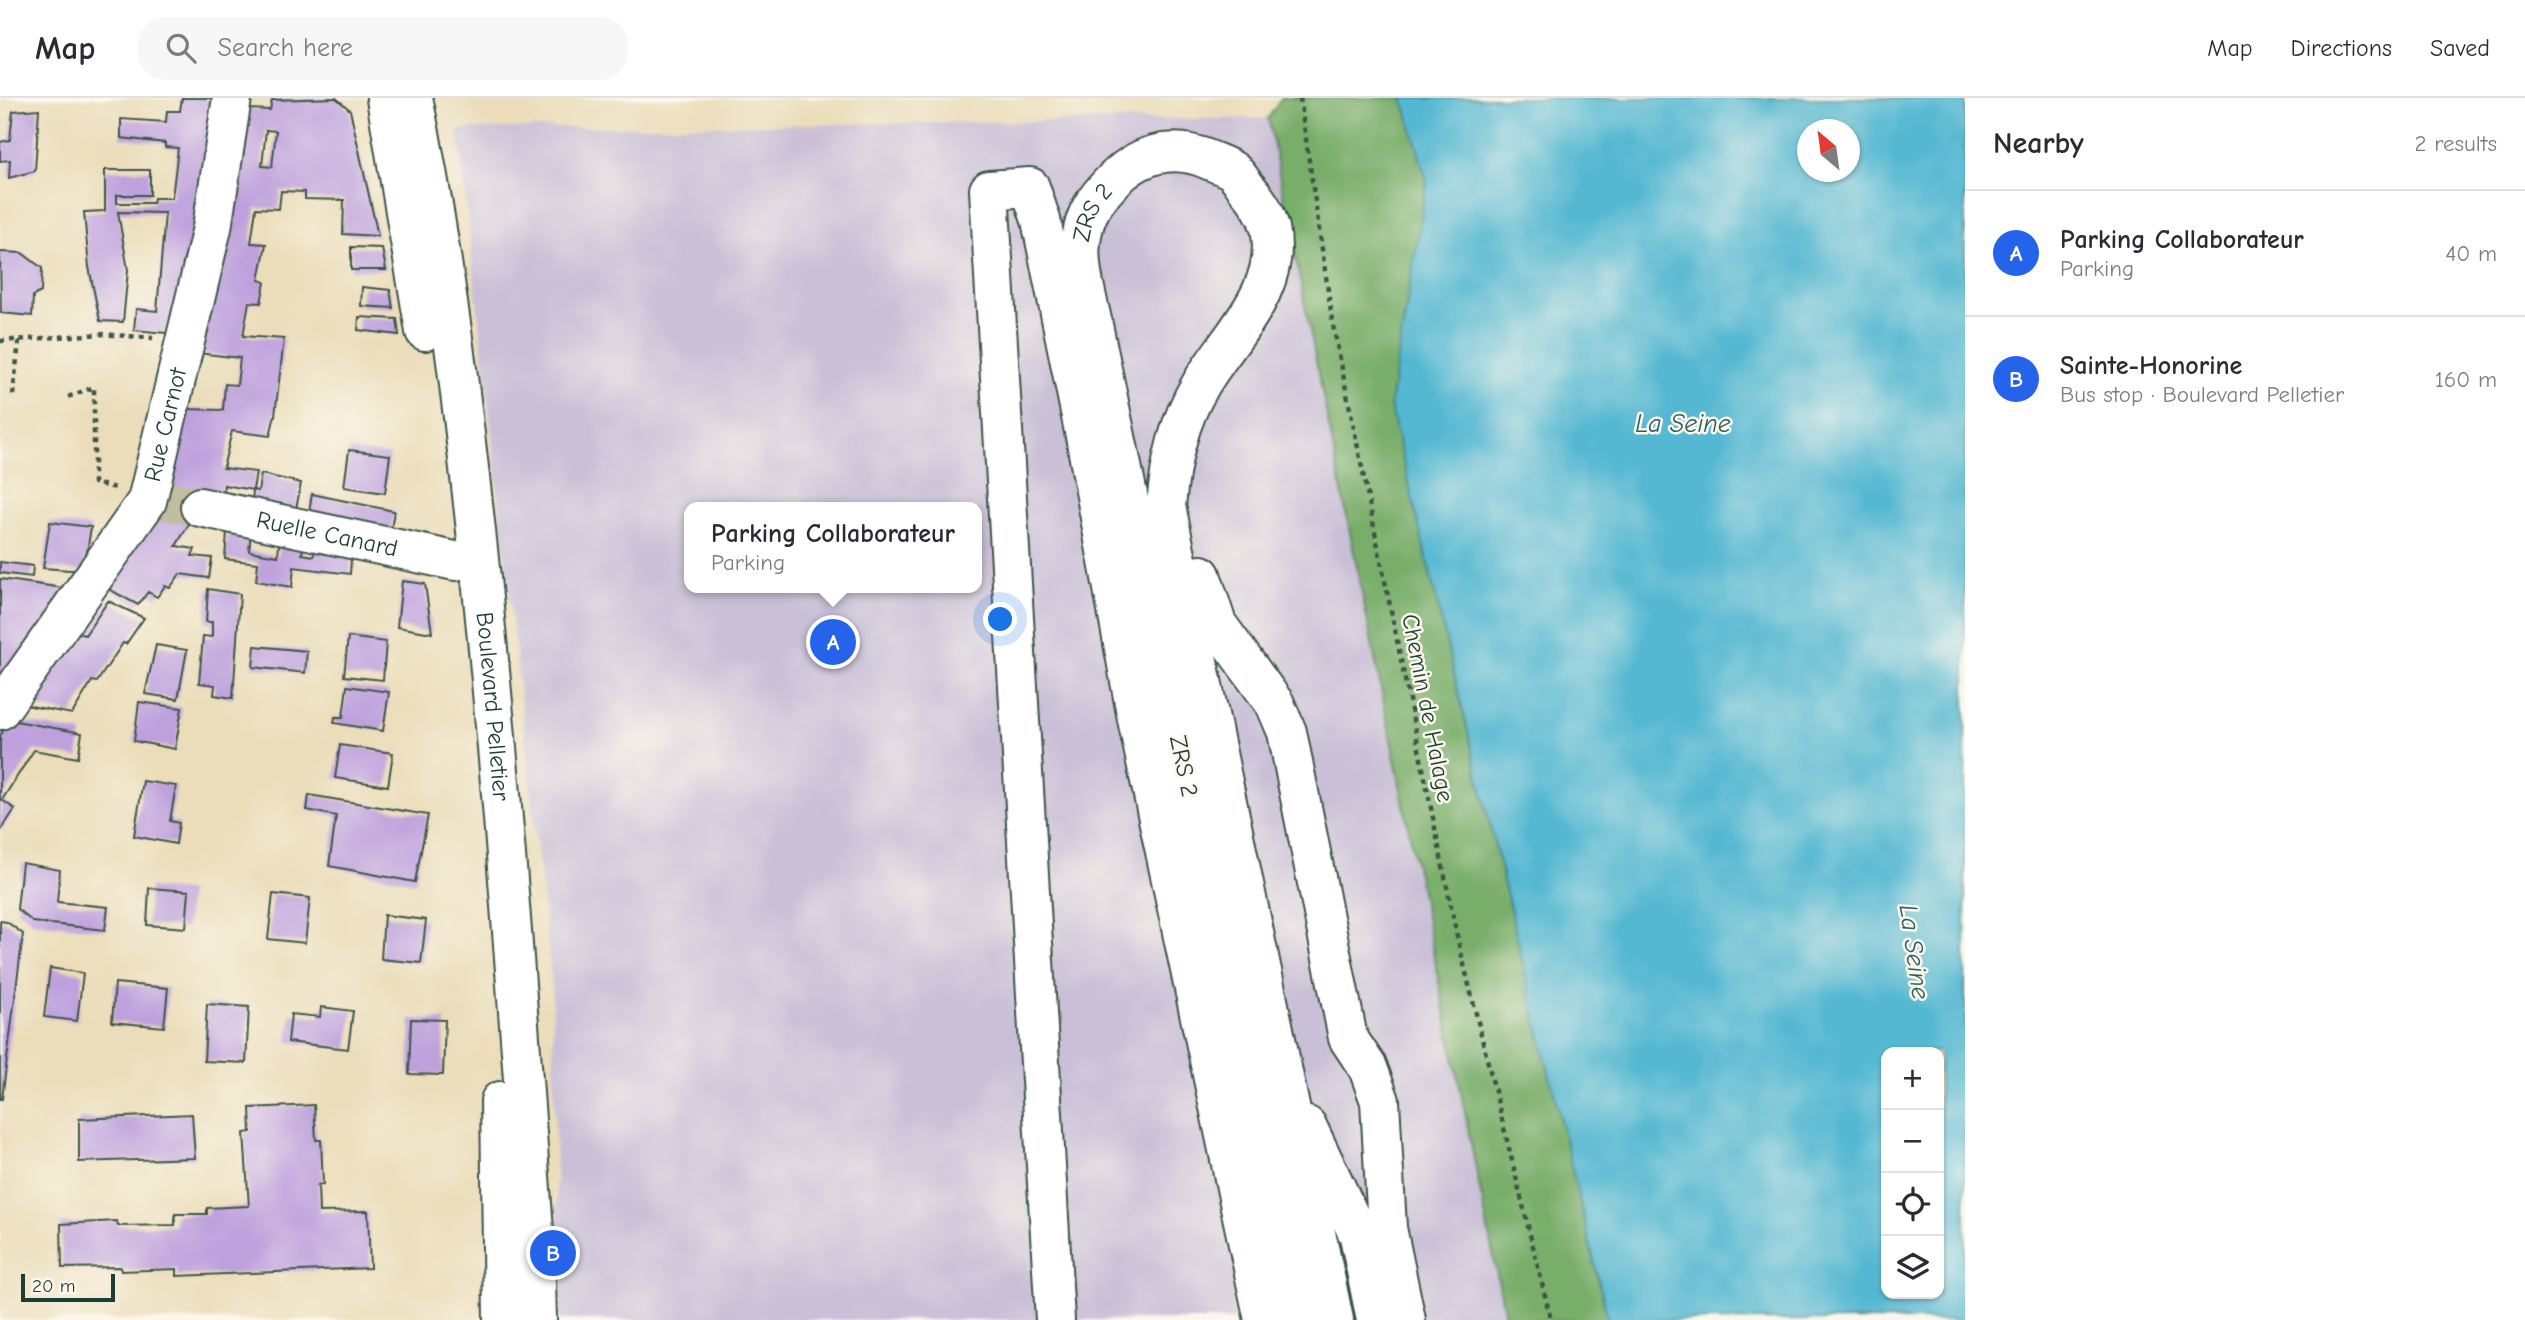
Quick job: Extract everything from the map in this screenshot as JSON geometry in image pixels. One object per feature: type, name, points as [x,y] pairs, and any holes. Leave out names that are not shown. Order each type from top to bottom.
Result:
[{"type":"main road","name":"Rue Carnot","points":[[0,710],[147,501],[212,228],[232,98]]},
{"type":"main road","name":"Boulevard Pelletier","points":[[386,98],[438,414],[455,561],[500,1103],[503,1320]]},
{"type":"main road","name":"Boulevard Pelletier","points":[[413,98],[426,160],[463,409],[493,690],[535,1245],[537,1320]]},
{"type":"main road","name":"ZRS 2","points":[[1298,1320],[1080,254],[1082,232],[1090,206],[1127,167],[1149,155],[1173,151],[1203,157],[1231,169],[1259,201],[1270,229],[1270,270],[1252,311],[1200,385],[1177,436],[1170,465],[1166,506],[1334,1320]]},
{"type":"main road","points":[[1055,1320],[989,190],[1030,187],[1046,243],[1137,719],[1264,1320]]},
{"type":"main road","points":[[1200,385],[1206,422],[1188,487],[1195,555],[1217,624],[1275,704],[1287,732],[1348,1038],[1368,1068],[1380,1101],[1387,1228],[1406,1320]]},
{"type":"main road","name":"Ruelle Canard","points":[[200,507],[455,561]]},
{"type":"main road","name":"ZRS 2","points":[[1285,1083],[1329,1168],[1359,1236],[1376,1320]]},
{"type":"path","name":"Chemin de Halage","points":[[1300,98],[1333,325],[1454,923],[1550,1320]]},
{"type":"path","points":[[0,341],[101,334],[185,340]]},
{"type":"path","points":[[13,396],[19,340]]},
{"type":"path","points":[[68,397],[94,387],[94,483]]},
{"type":"shaded area","points":[[1268,118],[1506,1320],[559,1320],[552,984],[458,129]]},
{"type":"green space","points":[[1282,98],[1403,98],[1427,181],[1390,405],[1608,1320],[1506,1320],[1268,118]]},
{"type":"water","name":"La Seine","points":[[1403,98],[1965,98],[1965,1320],[1608,1320],[1390,405],[1427,181]]},
{"type":"building","points":[[182,98],[215,98],[177,334],[134,330],[136,309],[157,311],[165,213],[118,212],[128,270],[123,322],[100,321],[89,267],[84,212],[105,211],[105,170],[150,170],[150,195],[117,195],[117,203],[153,203],[154,198],[172,198],[178,148],[165,147],[165,143],[121,138],[121,119],[166,122],[167,111],[180,111]]},
{"type":"building","points":[[336,98],[350,110],[378,236],[343,234],[344,200],[305,199],[305,192],[281,191],[279,209],[256,208],[251,243],[266,244],[259,280],[265,282],[261,303],[249,302],[243,336],[284,339],[275,415],[270,436],[232,431],[223,468],[256,472],[253,490],[224,485],[223,500],[197,510],[176,546],[195,549],[192,556],[212,558],[209,578],[180,574],[170,588],[165,586],[157,597],[148,592],[138,605],[105,587],[184,409],[223,410],[225,384],[237,385],[240,358],[197,353],[248,109],[270,110],[272,100]],"holes":[[[266,130],[276,131],[272,167],[262,166]]]},
{"type":"building","points":[[39,109],[35,171],[9,178],[10,160],[0,161],[0,142],[10,140],[13,111]]},
{"type":"building","points":[[351,247],[382,248],[386,270],[351,270]]},
{"type":"building","points":[[0,252],[22,253],[42,268],[41,292],[33,296],[32,316],[1,313]]},
{"type":"building","points":[[362,287],[390,290],[393,308],[361,306]]},
{"type":"building","points":[[359,317],[397,319],[399,335],[358,330]]},
{"type":"building","points":[[349,450],[390,455],[385,493],[344,487]]},
{"type":"building","points":[[261,474],[301,483],[295,515],[252,506],[253,490],[258,491]]},
{"type":"building","points":[[312,494],[394,511],[390,536],[308,518]]},
{"type":"building","points":[[228,518],[252,523],[249,551],[278,556],[279,544],[303,547],[302,554],[314,556],[316,535],[352,543],[350,574],[294,567],[292,587],[256,581],[258,563],[225,559]]},
{"type":"building","points":[[50,522],[91,527],[84,571],[43,568]]},
{"type":"building","points":[[0,562],[33,566],[32,577],[0,573]]},
{"type":"building","points":[[0,579],[71,589],[0,685]]},
{"type":"building","points":[[402,581],[425,584],[432,633],[397,627]]},
{"type":"building","points":[[208,589],[240,594],[233,698],[214,695],[215,685],[199,683],[203,636],[212,637],[212,622],[206,622]]},
{"type":"building","points":[[108,601],[144,618],[126,644],[123,643],[97,682],[92,681],[72,714],[20,704],[71,631],[85,635]]},
{"type":"building","points":[[348,637],[386,642],[383,680],[344,676]]},
{"type":"building","points":[[156,645],[187,650],[178,699],[145,694]]},
{"type":"building","points":[[255,646],[307,651],[305,673],[253,667]]},
{"type":"building","points":[[347,686],[389,692],[383,731],[334,723],[335,717],[343,717]]},
{"type":"building","points":[[139,702],[182,708],[175,749],[134,741]]},
{"type":"building","points":[[10,720],[82,733],[78,758],[34,750],[2,800],[15,809],[0,832],[0,736]]},
{"type":"building","points":[[340,745],[393,753],[388,786],[335,778]]},
{"type":"building","points":[[143,781],[176,786],[170,821],[179,823],[176,844],[134,836]]},
{"type":"building","points":[[309,795],[428,815],[415,882],[329,866],[336,816],[307,810]]},
{"type":"building","points":[[22,863],[60,870],[57,902],[108,907],[105,930],[33,922],[17,909]]},
{"type":"building","points":[[149,888],[189,891],[186,928],[147,925]]},
{"type":"building","points":[[273,894],[310,898],[305,943],[268,939]]},
{"type":"building","points":[[384,915],[426,920],[421,963],[381,959]]},
{"type":"building","points":[[0,921],[7,922],[23,934],[2,1099],[0,1099]]},
{"type":"building","points":[[50,968],[83,973],[77,1021],[44,1017]]},
{"type":"building","points":[[115,983],[168,988],[164,1027],[112,1022]]},
{"type":"building","points":[[207,1004],[249,1007],[246,1063],[204,1061]]},
{"type":"building","points":[[321,1007],[353,1011],[348,1049],[288,1042],[291,1014],[320,1017]]},
{"type":"building","points":[[411,1019],[445,1020],[443,1075],[409,1074]]},
{"type":"building","points":[[314,1105],[316,1140],[321,1140],[323,1184],[318,1185],[319,1212],[368,1211],[370,1268],[177,1276],[177,1269],[121,1271],[120,1267],[62,1268],[61,1224],[117,1221],[118,1226],[175,1225],[175,1214],[207,1214],[207,1208],[249,1206],[244,1133],[251,1132],[250,1108]]},
{"type":"building","points":[[192,1114],[195,1158],[79,1162],[79,1119]]},
{"type":"tunnel","points":[[164,500],[200,507]]},
{"type":"place","name":"Parking Collaborateur","points":[[833,642]]},
{"type":"place","name":"Sainte-Honorine","points":[[553,1253]]}]
